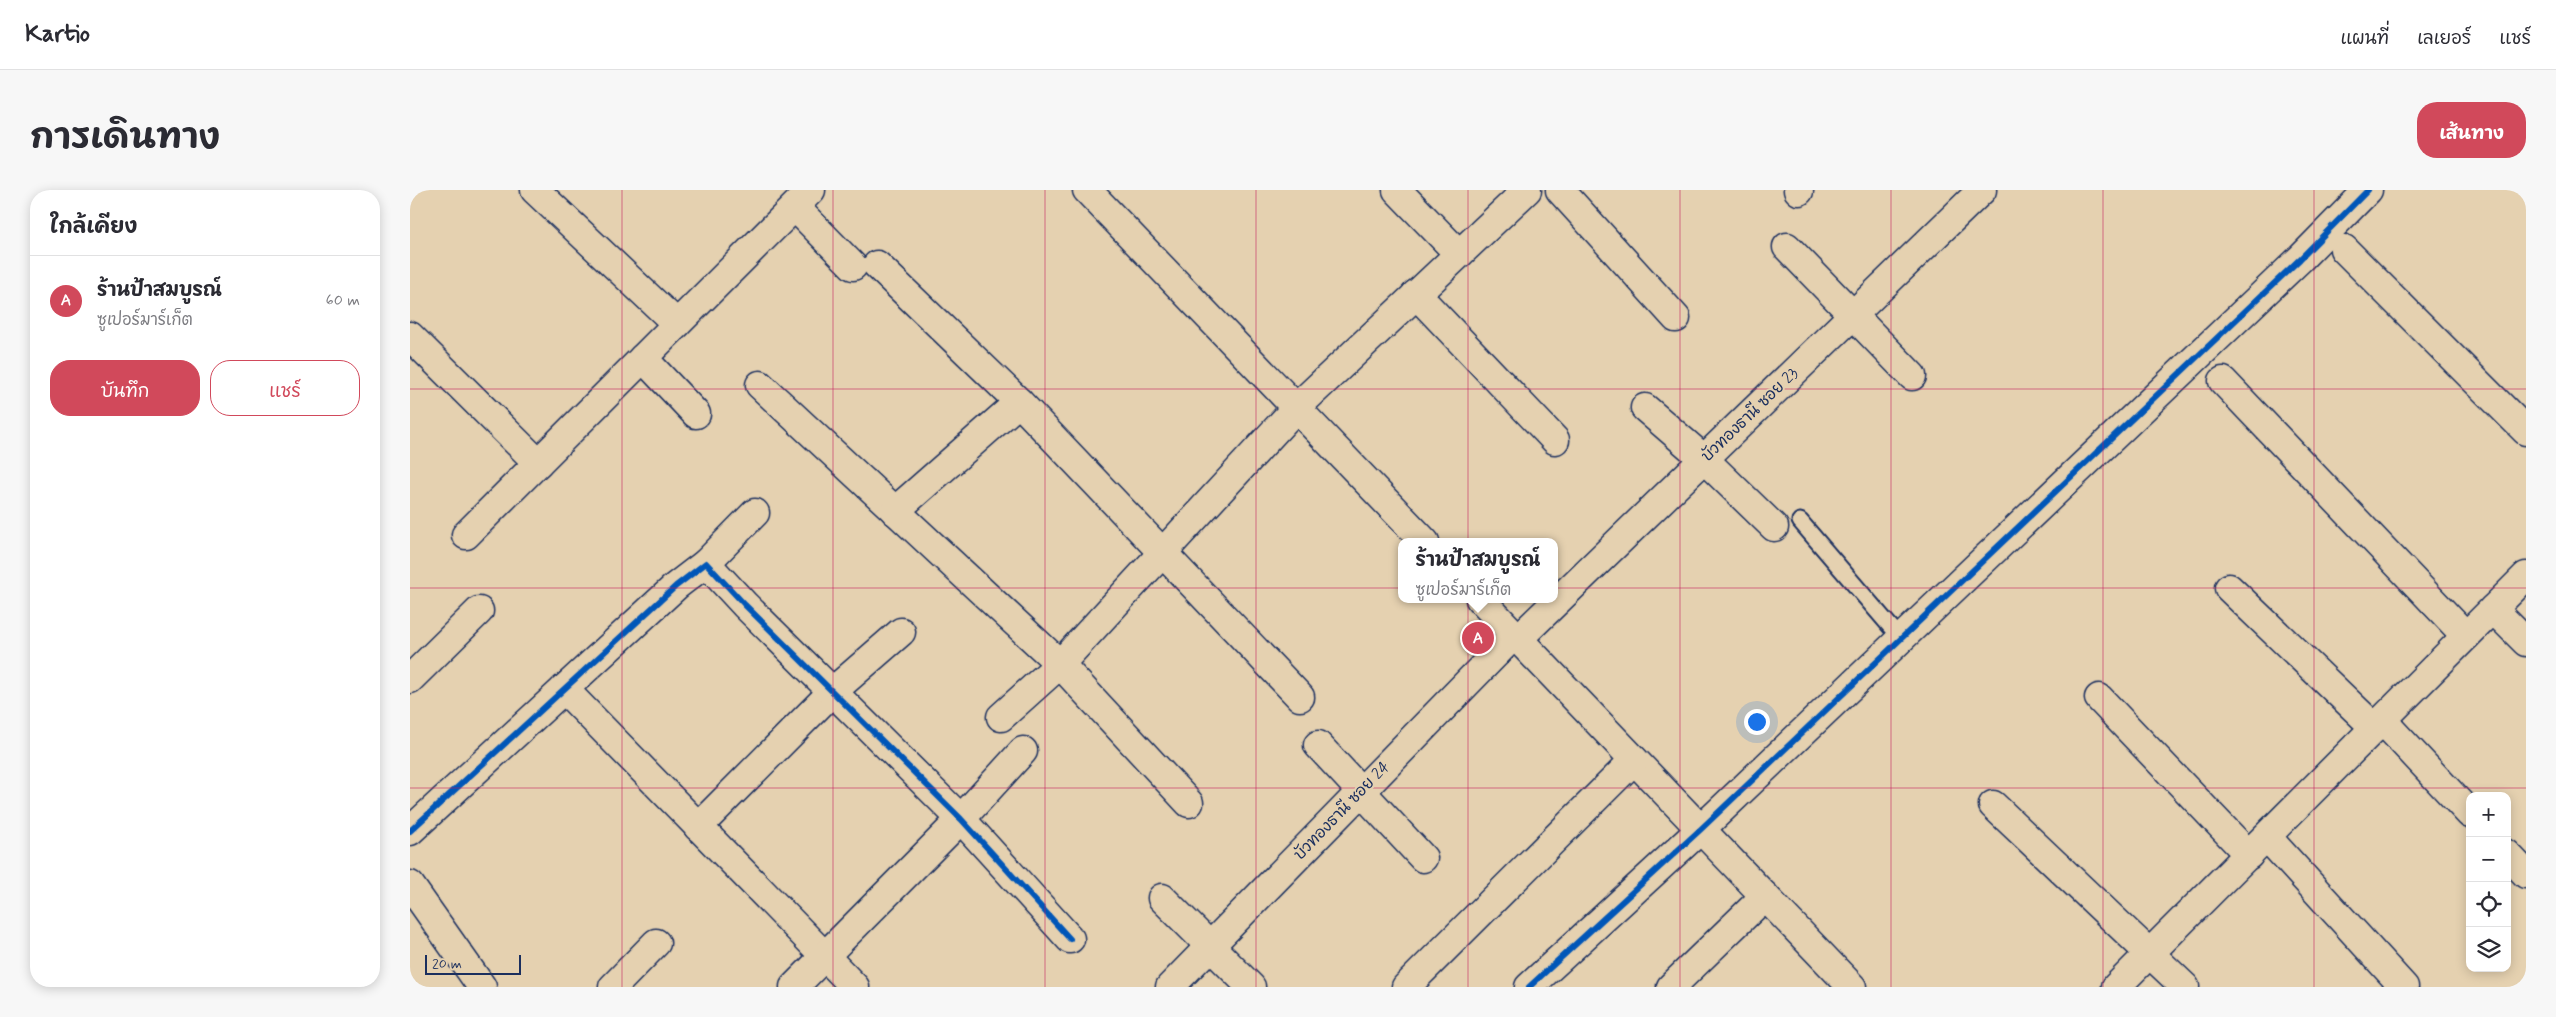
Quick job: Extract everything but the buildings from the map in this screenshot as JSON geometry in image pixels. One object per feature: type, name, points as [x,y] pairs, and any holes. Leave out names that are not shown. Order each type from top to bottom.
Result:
[{"type":"street","points":[[535,190],[677,324]]},
{"type":"street","points":[[1087,190],[1421,538]]},
{"type":"street","points":[[1397,190],[1458,254]]},
{"type":"street","points":[[1001,717],[1060,664],[1296,408],[1527,190]]},
{"type":"street","points":[[1560,190],[1676,318]]},
{"type":"street","name":"บัวทองธานี ซอย 23","points":[[1558,597],[1982,190]]},
{"type":"street","points":[[1529,987],[1701,830],[2300,259],[2368,190]]},
{"type":"street","points":[[466,536],[803,198],[865,265],[1019,402],[1300,697]]},
{"type":"street","points":[[1787,247],[1912,376]]},
{"type":"street","points":[[2344,249],[2526,431]]},
{"type":"street","points":[[1416,294],[1555,440]]},
{"type":"street","points":[[410,336],[538,463]]},
{"type":"street","points":[[643,358],[696,414]]},
{"type":"street","points":[[2223,381],[2466,636]]},
{"type":"street","points":[[760,384],[1060,664],[1189,803]]},
{"type":"street","points":[[895,511],[1019,402]]},
{"type":"street","points":[[1645,408],[1704,459],[1774,527]]},
{"type":"street","points":[[410,831],[676,586],[706,563],[755,513]]},
{"type":"street","points":[[706,563],[832,692],[961,819],[1070,939]]},
{"type":"street","points":[[2116,987],[2526,576]]},
{"type":"street","points":[[2229,588],[2379,724],[2466,810]]},
{"type":"street","points":[[1484,603],[1852,987]]},
{"type":"street","name":"บัวทองธานี ซอย 23","points":[[1516,637],[1552,603]]},
{"type":"street","points":[[2494,609],[2526,642]]},
{"type":"street","points":[[410,679],[479,611]]},
{"type":"street","points":[[698,827],[832,692],[902,632]]},
{"type":"street","name":"บัวทองธานี ซอย 24","points":[[1170,987],[1360,792],[1516,637]]},
{"type":"street","points":[[564,689],[855,987]]},
{"type":"street","points":[[2099,698],[2258,846],[2404,987]]},
{"type":"street","points":[[1318,745],[1423,858]]},
{"type":"street","points":[[794,987],[961,819],[1023,751]]},
{"type":"street","points":[[1406,987],[1634,760]]},
{"type":"street","points":[[1993,805],[2185,987]]},
{"type":"street","points":[[2511,858],[2526,874]]},
{"type":"street","points":[[410,885],[482,987]]},
{"type":"street","points":[[1671,987],[1765,896]]},
{"type":"street","points":[[1162,898],[1209,948],[1251,987]]},
{"type":"street","points":[[613,987],[656,943]]},
{"type":"lane","points":[[1800,521],[1901,639]]},
{"type":"cycle path","points":[[1529,987],[1701,829],[2300,259],[2368,190]]},
{"type":"cycle path","points":[[410,831],[676,586],[706,563],[745,605],[961,819],[1070,939]]},
{"type":"place","name":"ร้านป้าสมบูรณ์","points":[[1478,638]]}]
